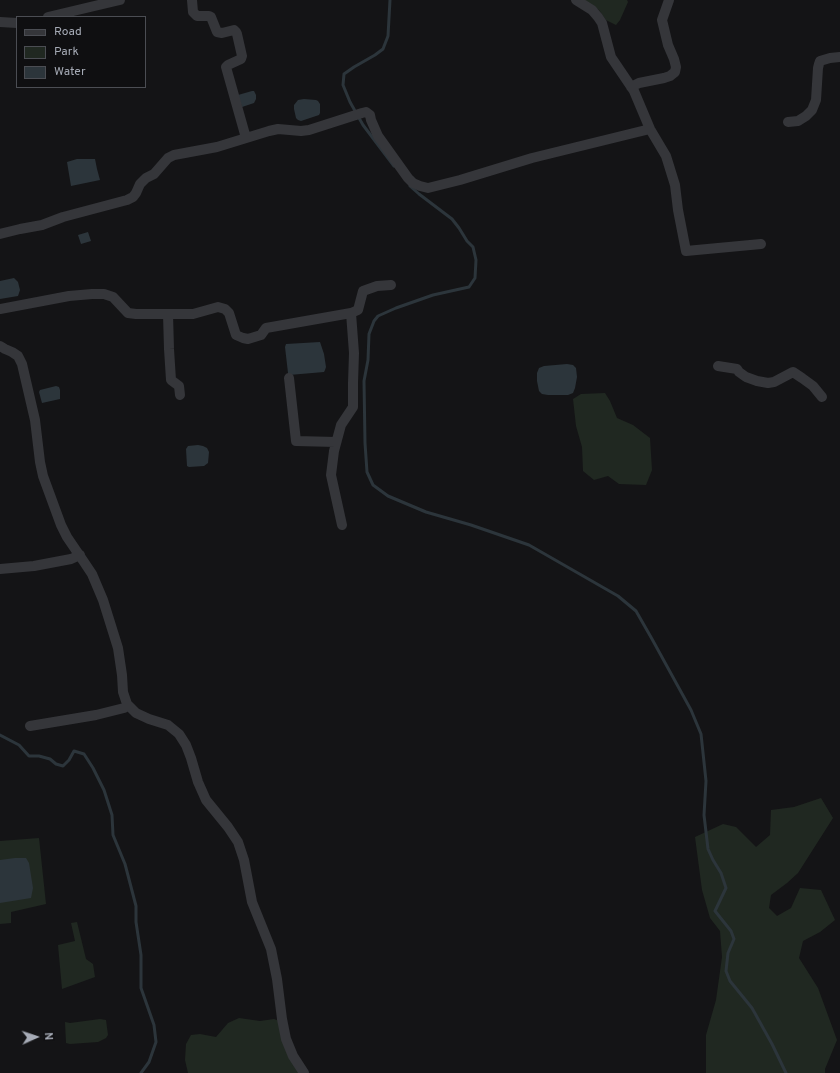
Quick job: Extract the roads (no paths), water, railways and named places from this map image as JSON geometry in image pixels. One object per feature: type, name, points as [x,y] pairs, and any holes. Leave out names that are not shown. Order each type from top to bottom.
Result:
[{"type":"street","points":[[62,15],[120,0]]},
{"type":"street","points":[[192,0],[193,12],[197,16],[211,17],[217,32],[222,33],[234,30],[237,34],[242,56],[226,67],[246,138]]},
{"type":"street","points":[[576,0],[592,10],[602,23],[611,57],[631,87],[650,129],[662,146],[675,185],[686,251],[761,244]]},
{"type":"street","points":[[631,87],[639,83],[670,76],[675,72],[676,67],[668,46],[662,20],[669,0]]},
{"type":"street","points":[[0,22],[16,23]]},
{"type":"street","points":[[788,122],[798,121],[812,110],[816,100],[818,68],[820,61],[840,57]]},
{"type":"street","points":[[0,234],[42,225],[63,217],[127,200],[133,197],[140,184],[146,178],[154,174],[168,158],[174,155],[218,147],[269,130],[278,129],[301,132],[366,112],[370,114],[378,136],[408,178],[413,183],[428,188],[532,158],[650,129]]},
{"type":"street","points":[[0,309],[69,296],[92,294],[104,294],[113,297],[128,313],[136,314],[193,314],[218,307],[225,309],[229,313],[236,335],[248,339],[261,335],[266,328],[352,313],[358,310],[363,291],[377,286],[391,285]]},
{"type":"street","points":[[342,525],[332,474],[334,451],[341,425],[354,407],[352,313]]},
{"type":"street","points":[[168,314],[171,380],[179,386],[180,395]]},
{"type":"street","points":[[0,346],[18,356],[22,364],[35,420],[43,476],[61,525],[67,537],[92,574],[103,600],[119,653],[125,698],[128,706],[136,713],[168,725],[179,734],[189,751],[198,782],[206,800],[228,826],[238,842],[244,860],[252,902],[270,949],[277,979],[286,1039],[293,1056],[304,1073]]},
{"type":"street","points":[[718,366],[737,369],[746,377],[768,383],[774,382],[793,372],[813,386],[822,397]]},
{"type":"street","points":[[289,378],[296,441],[336,442]]},
{"type":"street","points":[[0,569],[34,566],[71,559],[80,555]]},
{"type":"street","points":[[30,726],[96,715],[128,706]]},
{"type":"water","points":[[254,91],[256,95],[254,103],[242,107],[238,95]]},
{"type":"water","points":[[304,99],[318,101],[320,104],[320,113],[319,115],[301,121],[296,118],[294,105],[298,100]]},
{"type":"water","points":[[77,159],[95,159],[100,180],[71,186],[67,162]]},
{"type":"water","points":[[88,232],[91,241],[81,244],[78,235]]},
{"type":"water","points":[[14,278],[18,282],[20,290],[18,296],[0,299],[0,281]]},
{"type":"water","points":[[320,342],[326,367],[324,372],[289,375],[285,347],[286,344]]},
{"type":"water","points":[[567,364],[573,365],[576,368],[577,377],[573,393],[568,395],[542,394],[539,391],[537,381],[537,373],[539,368],[544,366]]},
{"type":"water","points":[[56,386],[59,387],[60,390],[60,399],[42,403],[39,392],[40,390]]},
{"type":"water","points":[[198,445],[207,448],[209,452],[208,463],[204,466],[189,467],[187,466],[186,449],[188,446]]},
{"type":"water","points":[[26,858],[29,863],[33,888],[31,898],[0,903],[0,860]]},
{"type":"waterway","points":[[390,0],[388,36],[383,49],[344,74],[343,85],[350,102],[363,125],[394,166]]},
{"type":"waterway","points":[[410,186],[452,219],[473,247],[476,260],[475,278],[469,287],[433,295],[396,308],[378,316],[374,321],[369,334],[368,360],[364,381],[367,472],[373,485],[388,496],[426,512],[471,525],[529,545],[618,596],[636,611],[691,710],[701,734],[706,781],[704,815],[708,849],[721,873],[726,888],[715,911],[731,931],[734,939],[728,953],[726,971],[730,981],[752,1008],[786,1073]]},
{"type":"waterway","points":[[0,735],[19,745],[29,756],[39,756],[50,759],[56,764],[63,766],[69,760],[74,751],[84,754],[104,790],[112,815],[113,835],[125,864],[136,906],[136,922],[141,955],[141,988],[154,1025],[156,1042],[149,1062],[141,1073]]}]
